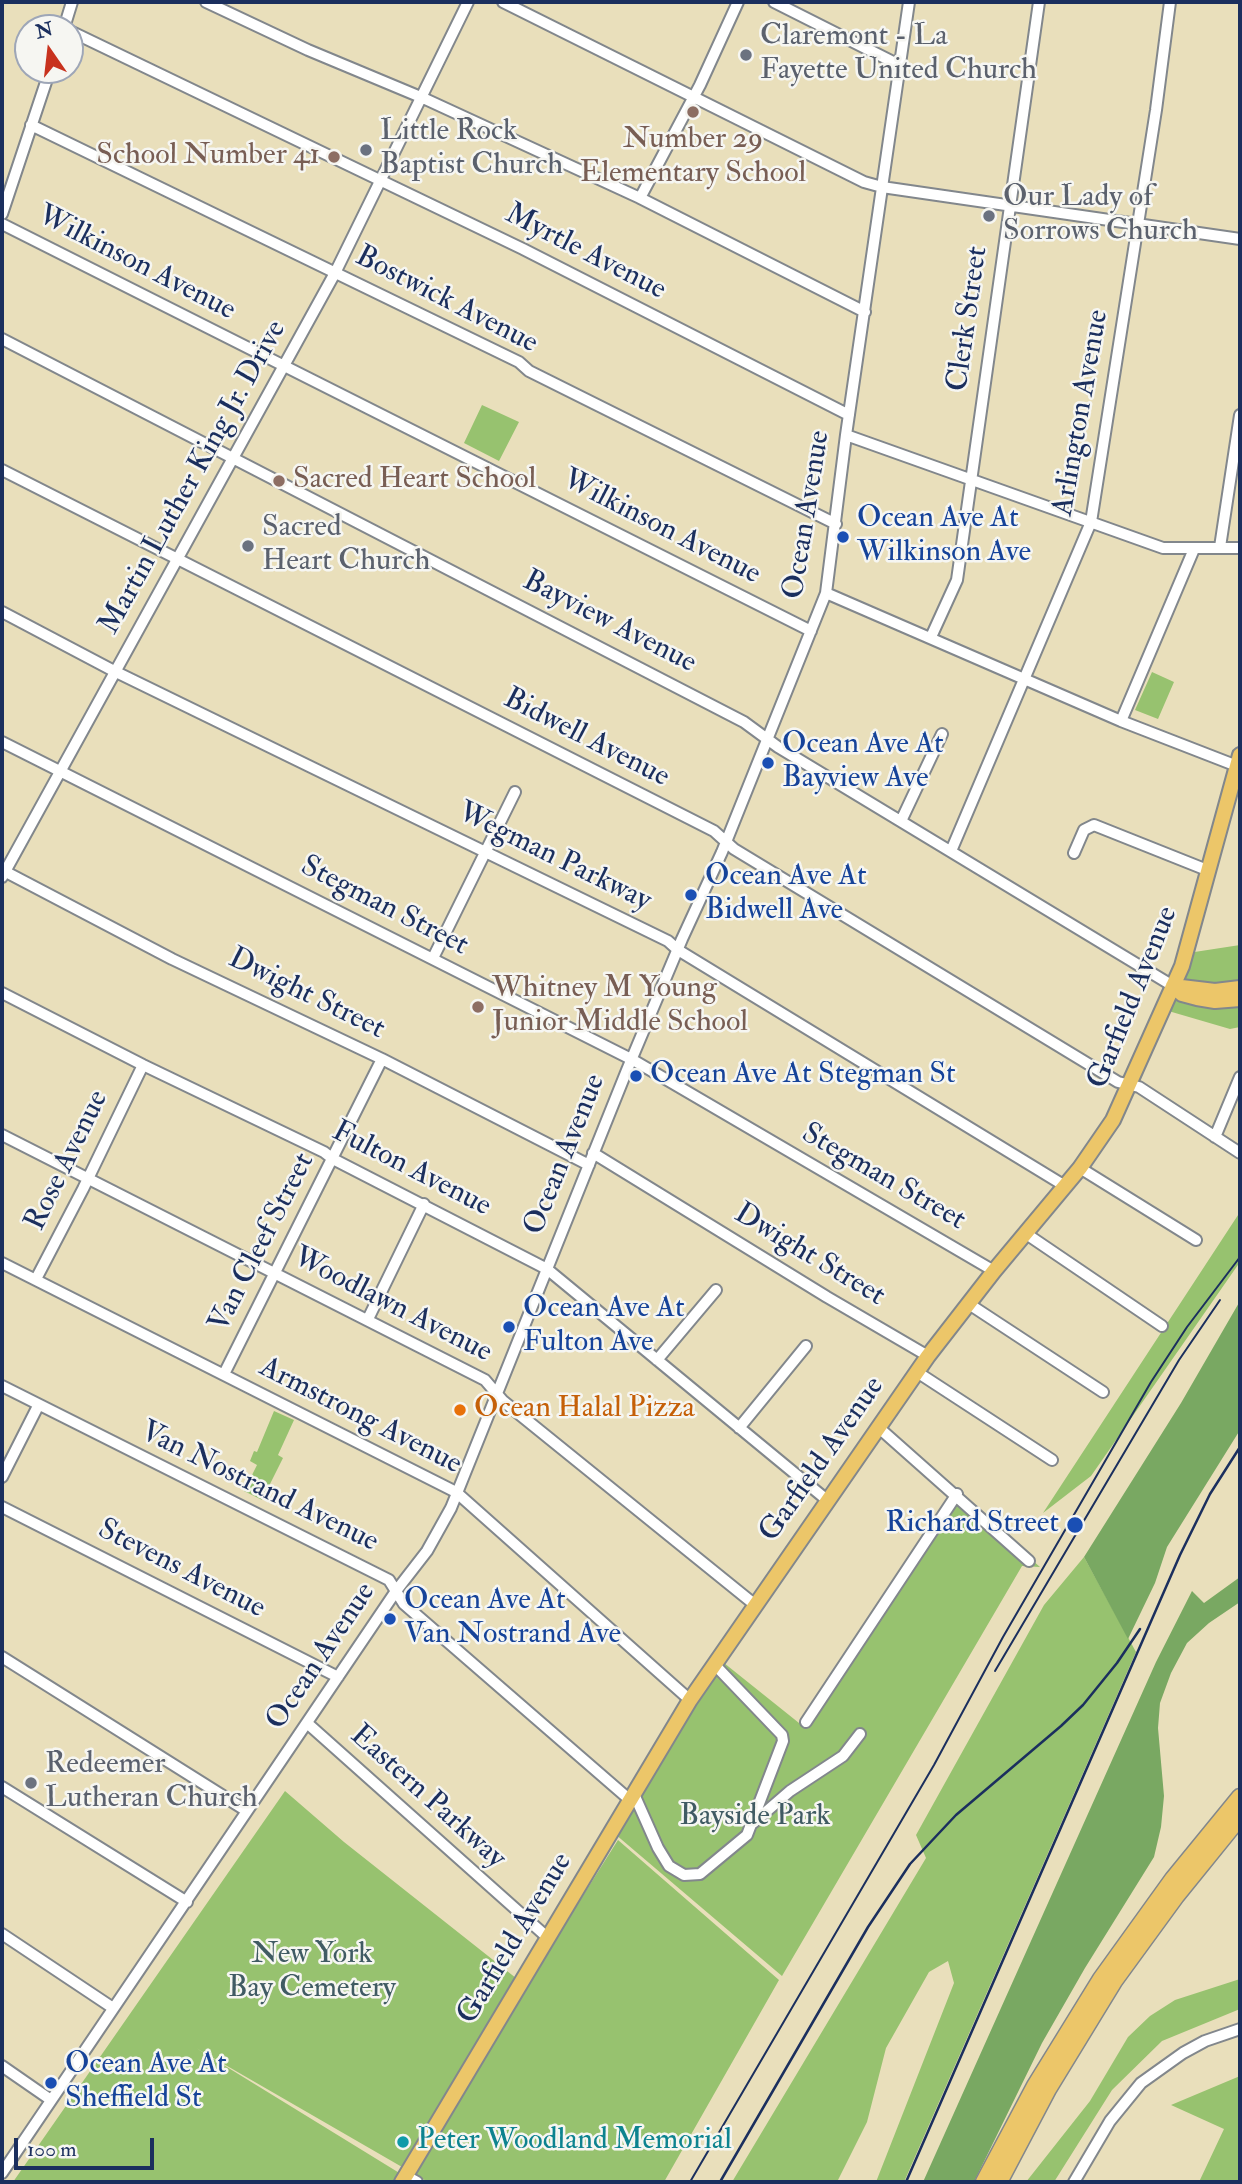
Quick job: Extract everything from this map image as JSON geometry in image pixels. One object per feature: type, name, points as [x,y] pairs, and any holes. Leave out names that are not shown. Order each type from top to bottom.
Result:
[{"type":"highway","points":[[985,2182],[1035,2086],[1089,1996],[1160,1895],[1240,1797]]},
{"type":"highway","points":[[999,2182],[1048,2089],[1114,1982],[1176,1896],[1240,1816]]},
{"type":"main road","name":"Garfield Avenue","points":[[408,2180],[547,1937],[690,1700],[928,1356],[994,1271],[1080,1168],[1113,1120],[1173,986],[1192,932],[1239,760]]},
{"type":"main road","name":"Bayview Avenue","points":[[1173,986],[1215,991],[1240,988]]},
{"type":"main road","name":"Bayview Avenue","points":[[1173,986],[1183,994],[1197,998],[1214,1001],[1240,999]]},
{"type":"street","points":[[206,2],[640,198],[865,312]]},
{"type":"street","name":"Martin Luther King Jr. Drive","points":[[3,873],[335,272],[468,2]]},
{"type":"street","points":[[503,2],[864,182],[882,187],[1240,239]]},
{"type":"street","points":[[640,198],[738,2]]},
{"type":"street","points":[[774,2],[901,66]]},
{"type":"street","name":"Ocean Avenue","points":[[2,2173],[396,1591],[427,1551],[451,1508],[593,1153],[726,842],[826,593],[846,435],[909,2]]},
{"type":"street","name":"Clerk Street","points":[[931,638],[957,580],[1039,2]]},
{"type":"street","name":"Arlington Avenue","points":[[951,851],[1091,522],[1170,2]]},
{"type":"street","name":"Myrtle Avenue","points":[[84,38],[523,248],[849,415]]},
{"type":"street","points":[[2,214],[45,84]]},
{"type":"street","name":"Bostwick Avenue","points":[[31,125],[519,362],[530,372],[836,524]]},
{"type":"street","name":"Wilkinson Avenue","points":[[2,224],[811,631]]},
{"type":"street","name":"Bayview Avenue","points":[[2,339],[744,722],[1173,986]]},
{"type":"street","points":[[1220,547],[1240,415]]},
{"type":"street","points":[[846,435],[1163,548],[1240,548]]},
{"type":"street","name":"Bidwell Avenue","points":[[2,470],[714,831],[726,842],[1118,1082],[1139,1087],[1240,1153]]},
{"type":"street","points":[[1121,721],[1194,549]]},
{"type":"street","points":[[826,593],[1121,721],[1239,760]]},
{"type":"street","name":"Wegman Parkway","points":[[2,612],[114,671],[668,941],[678,950],[1065,1186]]},
{"type":"street","points":[[901,821],[942,734]]},
{"type":"street","name":"Stegman Street","points":[[2,742],[633,1060],[994,1271]]},
{"type":"street","points":[[433,958],[515,792]]},
{"type":"street","points":[[1074,853],[1084,830],[1094,825],[1207,870]]},
{"type":"street","name":"Dwight Street","points":[[3,873],[172,959],[382,1059],[589,1165]]},
{"type":"street","name":"Fulton Avenue","points":[[2,993],[143,1065],[324,1152],[547,1269],[827,1500]]},
{"type":"street","name":"Van Cleef Street","points":[[224,1374],[382,1059]]},
{"type":"street","name":"Rose Avenue","points":[[36,1279],[143,1065]]},
{"type":"street","points":[[1215,1137],[1240,1077]]},
{"type":"street","name":"Woodlawn Avenue","points":[[2,1135],[485,1380],[503,1401],[754,1604]]},
{"type":"street","name":"Dwight Street","points":[[593,1153],[928,1356]]},
{"type":"street","points":[[1080,1168],[1196,1240]]},
{"type":"street","points":[[368,1319],[424,1204]]},
{"type":"street","points":[[1025,1233],[1162,1326]]},
{"type":"street","name":"Armstrong Avenue","points":[[2,1262],[456,1492],[690,1700]]},
{"type":"street","points":[[657,1360],[716,1290]]},
{"type":"street","points":[[969,1304],[1103,1392]]},
{"type":"street","points":[[739,1428],[806,1346]]},
{"type":"street","points":[[917,1372],[1052,1460]]},
{"type":"street","name":"Van Nostrand Avenue","points":[[2,1386],[389,1580],[404,1604],[632,1797]]},
{"type":"street","points":[[2,1477],[38,1406]]},
{"type":"street","points":[[878,1427],[957,1494],[1029,1561]]},
{"type":"street","points":[[806,1722],[957,1494]]},
{"type":"street","name":"Stevens Avenue","points":[[2,1507],[338,1677]]},
{"type":"street","points":[[2,1657],[247,1811]]},
{"type":"street","points":[[632,1797],[669,1866],[684,1875],[700,1874],[747,1835],[783,1741],[782,1735],[714,1664]]},
{"type":"street","name":"Eastern Parkway","points":[[307,1723],[547,1937]]},
{"type":"street","points":[[753,1824],[790,1791],[843,1756],[860,1734]]},
{"type":"street","points":[[2,1787],[187,1902]]},
{"type":"street","points":[[2,1934],[113,2008]]},
{"type":"street","points":[[1074,2182],[1110,2121],[1141,2083],[1183,2053],[1240,2029]]},
{"type":"street","points":[[2,2066],[51,2100]]},
{"type":"green space","points":[[482,405],[519,422],[499,461],[464,443]]},
{"type":"green space","points":[[1152,672],[1174,682],[1158,719],[1135,710]]},
{"type":"green space","points":[[1240,945],[1240,1027],[1230,1029],[1165,1010],[1188,953]]},
{"type":"green space","points":[[1240,1212],[1240,1262],[1091,1476],[1043,1513]]},
{"type":"green space","points":[[1240,1301],[1240,1430],[1167,1547],[1155,1583],[1128,1639],[1084,1557],[1181,1403]]},
{"type":"green space","points":[[274,1411],[294,1420],[278,1455],[283,1458],[262,1500],[244,1491],[257,1465],[250,1461],[254,1451],[257,1452]]},
{"type":"green space","name":"Bayside Park","points":[[959,1496],[1040,1567],[1022,1566],[782,1976],[615,1834],[719,1659],[804,1727]]},
{"type":"green space","points":[[1084,1557],[1136,1652],[904,2182],[876,2182],[954,1983],[948,1961],[929,1972],[886,2048],[867,2122],[837,2182],[732,2182],[926,1858],[916,1835],[1044,1605]]},
{"type":"green space","points":[[1240,1577],[1240,1602],[1209,1623],[1187,1643],[1171,1673],[1160,1703],[1158,1728],[1164,1796],[1154,1857],[1042,2043],[974,2182],[923,2182],[1156,1662],[1192,1591],[1204,1603]]},
{"type":"green space","name":"New York Bay Cemetery","points":[[285,1791],[344,1842],[526,1986],[618,1840],[779,1980],[664,2182],[428,2182],[196,2048],[414,2182],[13,2182]]},
{"type":"green space","points":[[1240,1979],[1240,2009],[1162,2041],[1112,2090],[1054,2182],[1026,2182],[1090,2101],[1128,2037],[1150,2016],[1175,2000]]},
{"type":"green space","points":[[1240,2076],[1240,2182],[1199,2182],[1224,2129],[1171,2105]]},
{"type":"tram line","points":[[690,2182],[934,1765],[1003,1637],[1151,1382],[1187,1327],[1240,1257]]},
{"type":"tram line","points":[[995,1671],[1179,1360],[1220,1300]]},
{"type":"railway","points":[[906,2182],[1180,1555],[1210,1494],[1240,1447]]},
{"type":"railway","points":[[720,2182],[868,1927],[910,1864],[956,1815],[1083,1705],[1140,1629]]},
{"type":"place","name":"Claremont - La Fayette United Church","points":[[746,55]]},
{"type":"place","name":"Number 29 Elementary School","points":[[693,112]]},
{"type":"place","name":"Little Rock Baptist Church","points":[[366,150]]},
{"type":"place","name":"School Number 41","points":[[334,157]]},
{"type":"place","name":"Our Lady of Sorrows Church","points":[[989,216]]},
{"type":"place","name":"Sacred Heart School","points":[[279,481]]},
{"type":"place","name":"Ocean Ave At Wilkinson Ave","points":[[843,537]]},
{"type":"place","name":"Sacred Heart Church","points":[[248,546]]},
{"type":"place","name":"Ocean Ave At Bayview Ave","points":[[768,763]]},
{"type":"place","name":"Ocean Ave At Bidwell Ave","points":[[691,895]]},
{"type":"place","name":"Whitney M Young Junior Middle School","points":[[478,1007]]},
{"type":"place","name":"Ocean Ave At Stegman St","points":[[636,1076]]},
{"type":"place","name":"Ocean Ave At Fulton Ave","points":[[509,1327]]},
{"type":"place","name":"Ocean Halal Pizza","points":[[460,1410]]},
{"type":"place","name":"Richard Street","points":[[1075,1525]]},
{"type":"place","name":"Ocean Ave At Van Nostrand Ave","points":[[390,1619]]},
{"type":"place","name":"Redeemer Lutheran Church","points":[[31,1783]]},
{"type":"place","name":"Ocean Ave At Sheffield St","points":[[51,2083]]},
{"type":"place","name":"Peter Woodland Memorial","points":[[403,2142]]}]
